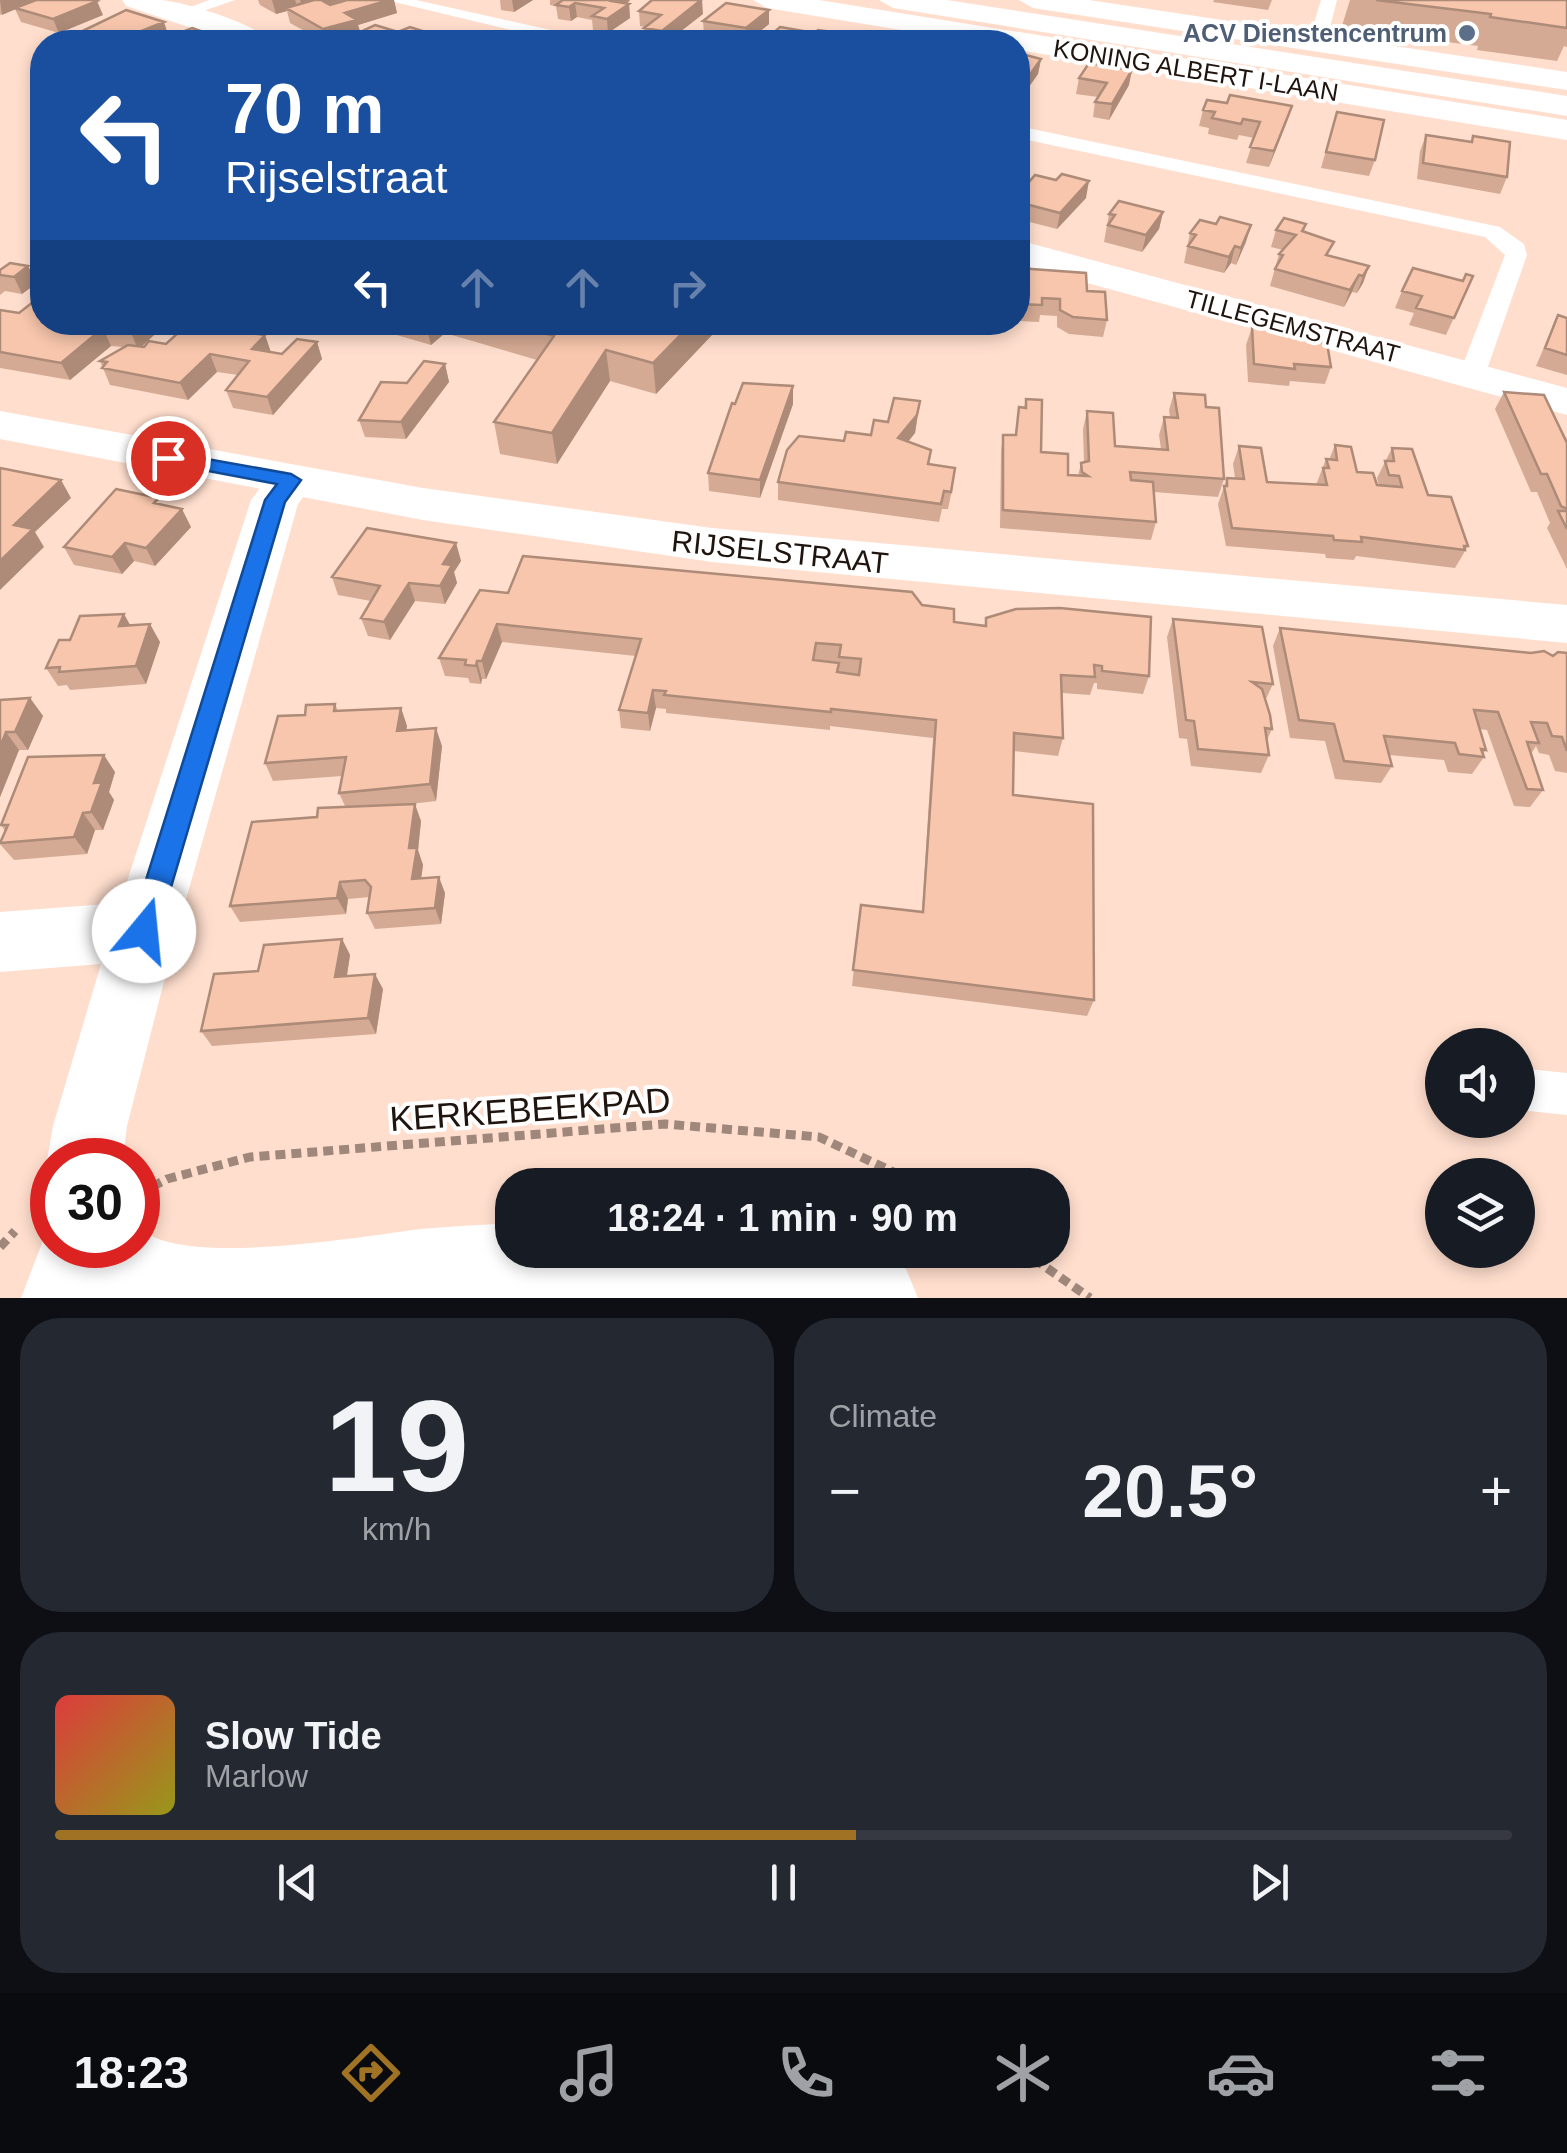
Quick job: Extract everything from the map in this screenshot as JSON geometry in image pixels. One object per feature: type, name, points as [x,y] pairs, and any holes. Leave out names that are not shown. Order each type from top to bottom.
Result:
[{"type":"street","points":[[136,0],[226,30]]},
{"type":"street","name":"KONING ALBERT I-LAAN","points":[[766,0],[951,30]]},
{"type":"street","name":"KONING ALBERT I-LAAN","points":[[893,0],[1567,106]]},
{"type":"street","name":"KONING ALBERT I-LAAN","points":[[1033,0],[1567,82]]},
{"type":"street","name":"KONING ALBERT I-LAAN","points":[[1030,43],[1567,130]]},
{"type":"street","name":"TILLEGEMSTRAAT","points":[[1030,255],[1567,402]]},
{"type":"street","name":"RIJSELSTRAAT","points":[[0,426],[564,526],[712,545],[1567,624]]},
{"type":"street","points":[[88,1138],[144,931],[275,500],[291,480]]},
{"type":"street","points":[[0,942],[144,931]]},
{"type":"street","points":[[129,1268],[141,1276],[182,1287],[241,1290],[454,1266],[735,1255],[784,1260],[852,1283],[877,1298]]},
{"type":"street","points":[[62,1298],[73,1268]]},
{"type":"lane","points":[[183,13],[227,0]]},
{"type":"lane","points":[[394,0],[528,30]]},
{"type":"lane","points":[[1317,43],[1330,0]]},
{"type":"lane","points":[[1030,135],[1492,232],[1516,249],[1516,255],[1472,375]]},
{"type":"lane","points":[[1535,1091],[1567,1094]]},
{"type":"path","name":"KERKEBEEKPAD","points":[[160,1183],[250,1157],[665,1124],[819,1137],[885,1168]]},
{"type":"path","points":[[1048,1268],[1090,1298]]},
{"type":"building","points":[[36,0],[97,1],[53,19],[15,8]]},
{"type":"building","points":[[314,0],[330,5],[347,0],[389,0],[345,13],[357,20],[323,29],[286,8]]},
{"type":"building","points":[[563,0],[629,4],[607,19],[592,16],[604,8],[575,3],[569,7],[556,5]]},
{"type":"building","points":[[652,0],[701,0],[663,30],[644,28],[661,15],[639,11]]},
{"type":"building","points":[[1376,0],[1567,0],[1567,28],[1490,17],[1491,14]]},
{"type":"building","points":[[726,3],[769,10],[746,28],[703,21]]},
{"type":"building","points":[[126,10],[164,22],[144,30],[85,30]]},
{"type":"building","points":[[375,25],[391,30],[364,30]]},
{"type":"building","points":[[1030,56],[1041,59],[1030,75]]},
{"type":"building","points":[[1089,63],[1132,70],[1112,104],[1095,102],[1107,83],[1079,78]]},
{"type":"building","points":[[1230,95],[1292,106],[1274,151],[1250,147],[1260,122],[1243,119],[1241,124],[1212,118],[1215,112],[1203,110],[1207,100],[1227,103]]},
{"type":"building","points":[[1337,112],[1384,120],[1375,160],[1326,152]]},
{"type":"building","points":[[1426,135],[1472,142],[1473,136],[1510,142],[1507,177],[1423,163]]},
{"type":"building","points":[[1062,174],[1089,181],[1060,213],[1030,205],[1030,181],[1035,175],[1056,180]]},
{"type":"building","points":[[1119,201],[1163,212],[1146,235],[1108,225],[1115,215],[1109,214]]},
{"type":"building","points":[[1220,217],[1251,225],[1241,248],[1235,246],[1229,257],[1188,246],[1196,235],[1190,233],[1200,220],[1216,224]]},
{"type":"building","points":[[1284,218],[1306,224],[1302,231],[1334,242],[1326,255],[1369,266],[1363,276],[1359,275],[1350,290],[1275,269],[1283,255],[1279,254],[1296,235],[1276,230]]},
{"type":"building","points":[[10,263],[28,266],[14,277],[0,275],[0,270]]},
{"type":"building","points":[[1413,268],[1463,281],[1466,274],[1473,276],[1454,318],[1416,308],[1422,296],[1402,291]]},
{"type":"building","points":[[1030,269],[1086,273],[1087,291],[1105,292],[1107,320],[1073,317],[1060,310],[1060,299],[1042,298],[1042,305],[1030,304]]},
{"type":"building","points":[[30,304],[30,335],[95,335],[61,363],[0,352],[0,310],[19,313]]},
{"type":"building","points":[[1558,315],[1567,318],[1567,355],[1545,348]]},
{"type":"building","points":[[1252,327],[1303,333],[1304,340],[1327,343],[1331,367],[1294,364],[1295,369],[1254,364]]},
{"type":"building","points":[[176,335],[265,335],[252,349],[282,354],[297,339],[317,342],[267,397],[226,390],[249,361],[210,354],[180,383],[102,368],[107,362],[100,361],[128,345],[144,347],[149,341],[166,344]]},
{"type":"building","points":[[551,335],[680,335],[653,363],[606,350],[552,433],[494,422],[554,336]]},
{"type":"building","points":[[424,361],[445,364],[401,422],[359,420],[381,382],[407,383]]},
{"type":"building","points":[[743,383],[793,386],[760,480],[708,473],[732,403],[735,404]]},
{"type":"building","points":[[1504,392],[1544,395],[1567,443],[1567,509],[1561,506],[1547,474],[1541,474]]},
{"type":"building","points":[[1174,393],[1205,395],[1206,407],[1219,408],[1224,479],[1130,472],[1131,480],[1153,482],[1156,522],[1003,510],[1003,435],[1016,435],[1019,407],[1026,408],[1026,399],[1042,400],[1041,452],[1068,454],[1068,475],[1088,476],[1082,472],[1081,463],[1089,461],[1087,411],[1113,413],[1115,446],[1168,450],[1164,417],[1178,418]]},
{"type":"building","points":[[894,398],[920,401],[917,415],[898,438],[931,450],[928,464],[955,468],[951,492],[944,491],[941,504],[778,482],[787,450],[799,436],[844,441],[846,432],[871,435],[874,420],[888,422]]},
{"type":"building","points":[[1335,445],[1351,447],[1357,472],[1373,473],[1377,485],[1402,487],[1399,476],[1389,475],[1385,461],[1394,461],[1392,448],[1412,449],[1428,495],[1451,497],[1468,546],[1464,546],[1465,550],[1361,537],[1362,542],[1232,528],[1224,486],[1227,478],[1244,479],[1239,446],[1261,448],[1267,482],[1327,485],[1323,468],[1329,468],[1326,459],[1337,460]]},
{"type":"building","points":[[0,468],[61,480],[14,525],[33,529],[0,561]]},
{"type":"building","points":[[116,489],[159,498],[154,503],[182,509],[146,548],[125,543],[112,557],[64,547]]},
{"type":"building","points":[[1558,511],[1567,511],[1567,529]]},
{"type":"building","points":[[367,528],[456,543],[443,564],[452,565],[440,586],[409,583],[384,622],[361,618],[380,586],[332,577]]},
{"type":"building","points":[[523,556],[912,592],[922,605],[954,609],[954,622],[986,626],[986,618],[1016,609],[1060,608],[1151,617],[1149,676],[1102,671],[1102,666],[1094,665],[1095,677],[1061,675],[1063,738],[1014,733],[1013,795],[1093,804],[1094,1000],[853,970],[861,905],[923,912],[936,720],[664,695],[666,691],[653,690],[648,713],[619,710],[641,639],[497,624],[482,661],[477,661],[476,666],[465,665],[466,660],[439,658],[480,590],[508,593]],"holes":[[[816,643],[841,645],[839,657],[861,659],[859,675],[837,672],[839,663],[813,660]]]},
{"type":"building","points":[[124,614],[119,626],[150,624],[136,666],[59,672],[60,667],[46,668],[59,640],[70,640],[80,616]]},
{"type":"building","points":[[1173,619],[1262,627],[1273,684],[1252,682],[1262,689],[1270,715],[1272,729],[1265,728],[1269,755],[1198,749],[1194,721],[1186,720]]},
{"type":"building","points":[[1280,628],[1531,653],[1544,651],[1553,656],[1567,653],[1567,751],[1562,737],[1552,736],[1547,723],[1531,722],[1539,743],[1527,742],[1543,790],[1527,789],[1498,712],[1474,710],[1486,750],[1481,749],[1484,757],[1459,754],[1455,743],[1384,736],[1392,766],[1344,761],[1334,724],[1299,720]]},
{"type":"building","points":[[30,698],[15,732],[6,732],[0,747],[0,700]]},
{"type":"building","points":[[335,704],[334,711],[401,708],[397,731],[436,728],[430,784],[339,793],[346,757],[265,763],[278,716],[305,715],[306,705]]},
{"type":"building","points":[[104,755],[94,783],[102,782],[91,812],[83,813],[74,837],[0,843],[8,825],[1,825],[28,757]]},
{"type":"building","points":[[415,804],[409,848],[417,848],[412,879],[439,877],[435,908],[367,913],[371,887],[365,880],[340,882],[337,898],[230,906],[252,822],[317,817],[318,808]]},
{"type":"building","points":[[342,939],[335,977],[375,974],[368,1018],[201,1031],[214,974],[258,971],[264,945]]},
{"type":"place","name":"ACV Dienstencentrum","points":[[1467,33]]},
{"type":"route","points":[[144,931],[275,500],[291,480],[168,458]]}]
